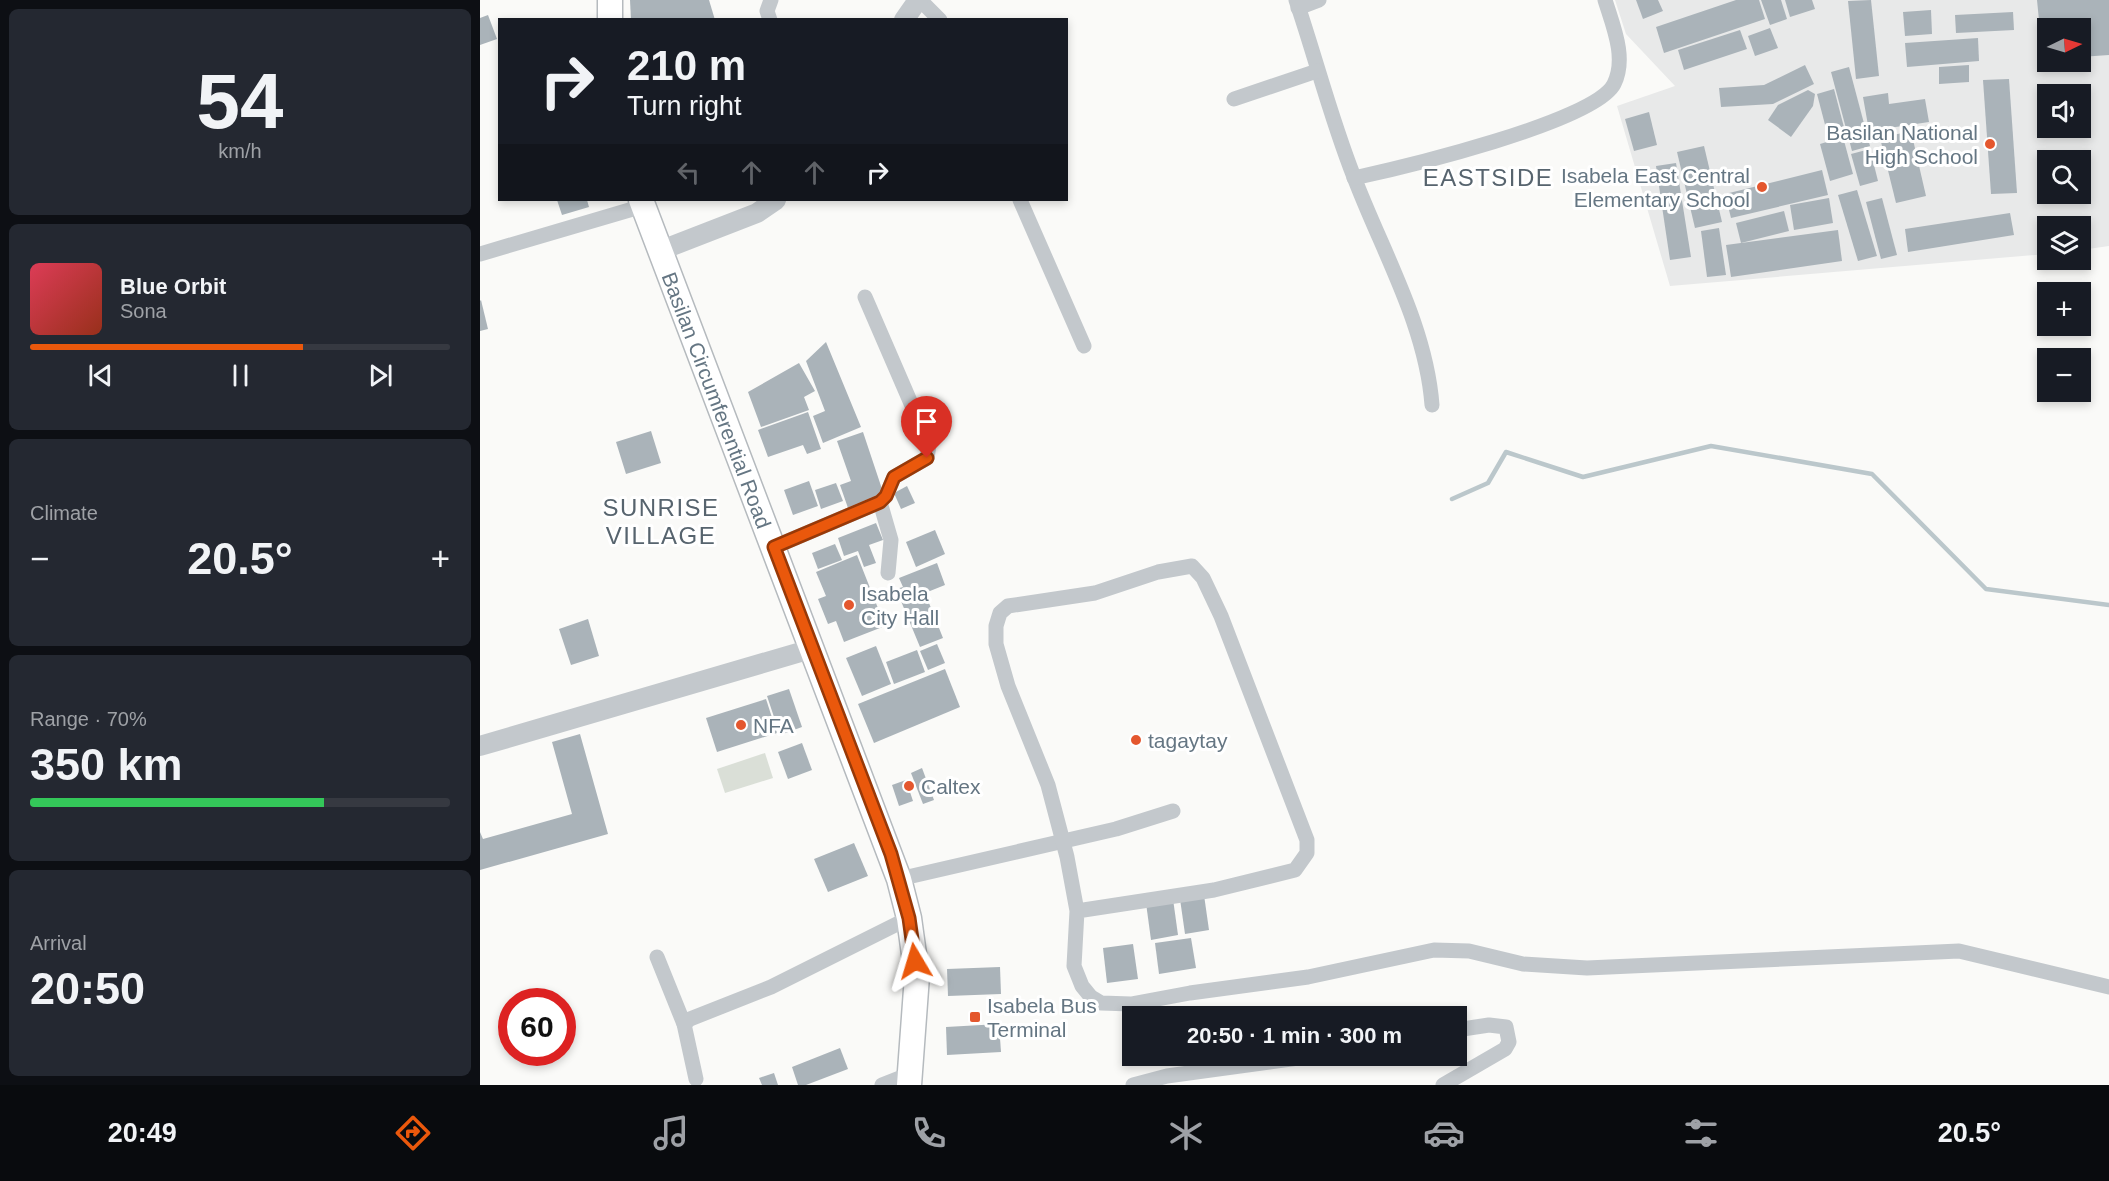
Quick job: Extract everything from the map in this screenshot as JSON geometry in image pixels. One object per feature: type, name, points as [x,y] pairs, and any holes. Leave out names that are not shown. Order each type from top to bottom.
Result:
[{"type":"main road","points":[[610,0],[610,18]]},
{"type":"main road","name":"Basilan Circumferential Road","points":[[642,203],[899,879],[909,918],[916,976],[910,1080]]},
{"type":"street","points":[[769,18],[767,11],[771,0]]},
{"type":"street","points":[[906,18],[919,0],[938,18]]},
{"type":"street","points":[[1319,0],[1297,4],[1317,71],[1354,178],[1405,298],[1427,369],[1432,405]]},
{"type":"street","points":[[1354,178],[1472,149],[1573,113],[1604,98],[1614,84],[1618,68],[1617,37],[1605,0]]},
{"type":"street","points":[[1234,99],[1317,71]]},
{"type":"street","points":[[659,251],[757,213],[775,201]]},
{"type":"street","points":[[1020,201],[1084,346]]},
{"type":"street","points":[[480,254],[642,203]]},
{"type":"street","points":[[774,547],[880,502],[886,496],[894,477],[927,458],[929,445],[865,297]]},
{"type":"street","points":[[880,502],[891,540],[888,573]]},
{"type":"street","points":[[1077,911],[1214,890],[1294,870],[1307,854],[1306,840],[1221,616],[1203,578],[1192,566],[1158,572],[1095,593],[1008,606],[1000,613],[996,626],[996,644],[1008,686],[1048,785],[1063,841],[1077,911],[1074,966],[1082,986],[1091,998],[1112,1005],[1308,977],[1434,950],[1469,951],[1523,964],[1579,968],[1663,967],[1864,953],[1959,951],[2109,987]]},
{"type":"street","points":[[480,746],[811,649]]},
{"type":"street","points":[[899,879],[1116,829],[1173,811]]},
{"type":"street","points":[[684,1024],[690,1018],[771,987],[909,918]]},
{"type":"street","points":[[657,957],[684,1024],[696,1078]]},
{"type":"street","points":[[1443,1085],[1505,1049],[1509,1042],[1506,1027],[1498,1024],[1467,1028]]},
{"type":"street","points":[[1133,1085],[1167,1076],[1240,1066]]},
{"type":"street","points":[[882,1085],[910,1080]]},
{"type":"shaded area","points":[[1615,0],[2109,0],[2109,246],[2091,249],[2091,216],[2037,216],[2037,255],[1670,286],[1617,106],[1675,86],[1626,34]]},
{"type":"shaded area","points":[[765,753],[773,778],[725,793],[717,769]]},
{"type":"building","points":[[630,0],[709,0],[714,18],[631,18]]},
{"type":"building","points":[[1636,0],[1658,0],[1663,11],[1643,19]]},
{"type":"building","points":[[1736,0],[1759,0],[1765,19],[1664,53],[1656,27]]},
{"type":"building","points":[[1761,0],[1781,0],[1787,19],[1770,25]]},
{"type":"building","points":[[1785,0],[1812,0],[1815,9],[1790,17]]},
{"type":"building","points":[[1871,0],[1879,76],[1856,79],[1848,1]]},
{"type":"building","points":[[2037,0],[2109,0],[2109,55],[2091,56],[2091,18],[2039,18]]},
{"type":"building","points":[[1931,10],[1932,34],[1905,36],[1903,12]]},
{"type":"building","points":[[2013,12],[2014,30],[1956,33],[1955,15]]},
{"type":"building","points":[[488,15],[497,39],[480,45],[480,18]]},
{"type":"building","points":[[1770,28],[1778,48],[1755,56],[1748,36]]},
{"type":"building","points":[[1740,30],[1747,49],[1684,70],[1678,50]]},
{"type":"building","points":[[1978,38],[1979,61],[1907,67],[1905,43]]},
{"type":"building","points":[[1805,65],[1814,84],[1773,104],[1721,107],[1719,88],[1764,85]]},
{"type":"building","points":[[1969,65],[1969,82],[1939,84],[1939,67]]},
{"type":"building","points":[[1849,67],[1870,146],[1852,151],[1831,72]]},
{"type":"building","points":[[2009,79],[2017,193],[1991,194],[1983,80]]},
{"type":"building","points":[[1834,89],[1846,135],[1829,140],[1817,94]]},
{"type":"building","points":[[1808,90],[1815,94],[1813,106],[1791,137],[1768,120],[1778,105]]},
{"type":"building","points":[[1888,93],[1889,104],[1925,99],[1929,122],[1869,131],[1863,97]]},
{"type":"building","points":[[1649,112],[1657,145],[1634,151],[1625,119]]},
{"type":"building","points":[[1911,131],[1926,196],[1896,203],[1880,138]]},
{"type":"building","points":[[1843,137],[1853,174],[1830,181],[1820,144]]},
{"type":"building","points":[[1704,146],[1722,222],[1695,228],[1677,152]]},
{"type":"building","points":[[1870,149],[1878,181],[1860,186],[1851,154]]},
{"type":"building","points":[[1676,163],[1691,257],[1670,260],[1656,166]]},
{"type":"building","points":[[1822,170],[1828,195],[1731,218],[1725,194]]},
{"type":"building","points":[[1857,190],[1877,256],[1858,261],[1838,195]]},
{"type":"building","points":[[1829,198],[1833,223],[1794,230],[1790,205]]},
{"type":"building","points":[[1882,198],[1897,255],[1881,259],[1866,202]]},
{"type":"building","points":[[557,201],[587,201],[589,207],[562,215]]},
{"type":"building","points":[[1784,211],[1789,231],[1741,243],[1736,223]]},
{"type":"building","points":[[2010,213],[2014,235],[1908,252],[1905,229]]},
{"type":"building","points":[[1719,228],[1726,275],[1707,277],[1701,231]]},
{"type":"building","points":[[1838,230],[1842,261],[1731,277],[1726,245]]},
{"type":"building","points":[[480,301],[488,329],[480,331]]},
{"type":"building","points":[[826,342],[861,427],[823,443],[813,416],[825,411],[806,361]]},
{"type":"building","points":[[799,363],[815,391],[804,397],[809,410],[761,427],[748,392]]},
{"type":"building","points":[[808,412],[821,449],[807,454],[803,445],[768,457],[758,430]]},
{"type":"building","points":[[651,431],[661,463],[626,474],[616,442]]},
{"type":"building","points":[[863,432],[884,495],[848,508],[840,485],[851,481],[837,441]]},
{"type":"building","points":[[809,481],[818,506],[793,515],[784,490]]},
{"type":"building","points":[[836,483],[843,501],[821,509],[815,490]]},
{"type":"building","points":[[907,486],[915,503],[901,509],[894,493]]},
{"type":"building","points":[[876,523],[883,540],[869,545],[876,563],[864,567],[858,551],[844,556],[838,538]]},
{"type":"building","points":[[935,530],[945,554],[916,567],[906,542]]},
{"type":"building","points":[[835,544],[842,560],[818,569],[812,553]]},
{"type":"building","name":"Isabela City Hall","points":[[857,555],[885,626],[844,642],[836,621],[828,624],[818,599],[826,596],[816,572]]},
{"type":"building","points":[[937,563],[945,585],[925,593],[943,638],[920,647],[896,589],[903,587],[899,578]]},
{"type":"building","points":[[588,619],[599,656],[571,665],[559,629]]},
{"type":"building","points":[[937,644],[945,663],[928,670],[920,651]]},
{"type":"building","points":[[876,646],[891,684],[862,696],[846,658]]},
{"type":"building","points":[[917,650],[925,672],[894,684],[886,662]]},
{"type":"building","points":[[945,669],[960,707],[874,743],[858,704]]},
{"type":"building","points":[[789,689],[802,727],[780,735],[767,696]]},
{"type":"building","name":"NFA","points":[[766,699],[777,733],[717,752],[706,718]]},
{"type":"building","points":[[580,734],[608,834],[480,870],[480,832],[483,839],[572,814],[552,742]]},
{"type":"building","points":[[802,743],[812,770],[788,779],[778,752]]},
{"type":"building","points":[[922,768],[934,800],[923,804],[911,773]]},
{"type":"building","points":[[906,780],[913,801],[899,806],[892,785]]},
{"type":"building","points":[[854,843],[868,876],[828,892],[814,859]]},
{"type":"building","points":[[1204,895],[1209,930],[1185,934],[1180,899]]},
{"type":"building","points":[[1173,899],[1178,935],[1151,940],[1146,903]]},
{"type":"building","points":[[1191,938],[1196,968],[1159,974],[1155,943]]},
{"type":"building","points":[[1133,944],[1138,979],[1107,983],[1103,948]]},
{"type":"building","points":[[1000,967],[1001,994],[948,996],[947,969]]},
{"type":"building","points":[[999,1024],[1001,1052],[947,1055],[946,1027]]},
{"type":"building","points":[[840,1048],[848,1069],[806,1085],[798,1085],[792,1067]]},
{"type":"building","points":[[774,1073],[778,1085],[762,1085],[759,1078]]},
{"type":"waterway","points":[[1452,499],[1488,483],[1506,452],[1583,477],[1711,446],[1872,474],[1986,589],[2109,605]]},
{"type":"place","name":"Basilan National High School","points":[[1990,144]]},
{"type":"place","name":"Isabela East Central Elementary School","points":[[1762,187]]},
{"type":"place","name":"Isabela City Hall","points":[[849,605]]},
{"type":"place","name":"NFA","points":[[741,725]]},
{"type":"place","name":"tagaytay","points":[[1136,740]]},
{"type":"place","name":"Caltex","points":[[909,786]]},
{"type":"place","name":"Isabela Bus Terminal","points":[[975,1017]]},
{"type":"district","name":"EASTSIDE","points":[[1488,177]]},
{"type":"district","name":"SUNRISE VILLAGE","points":[[661,521]]},
{"type":"route","points":[[915,961],[909,918],[891,854],[774,547],[880,502],[886,496],[894,477],[927,458]]}]
